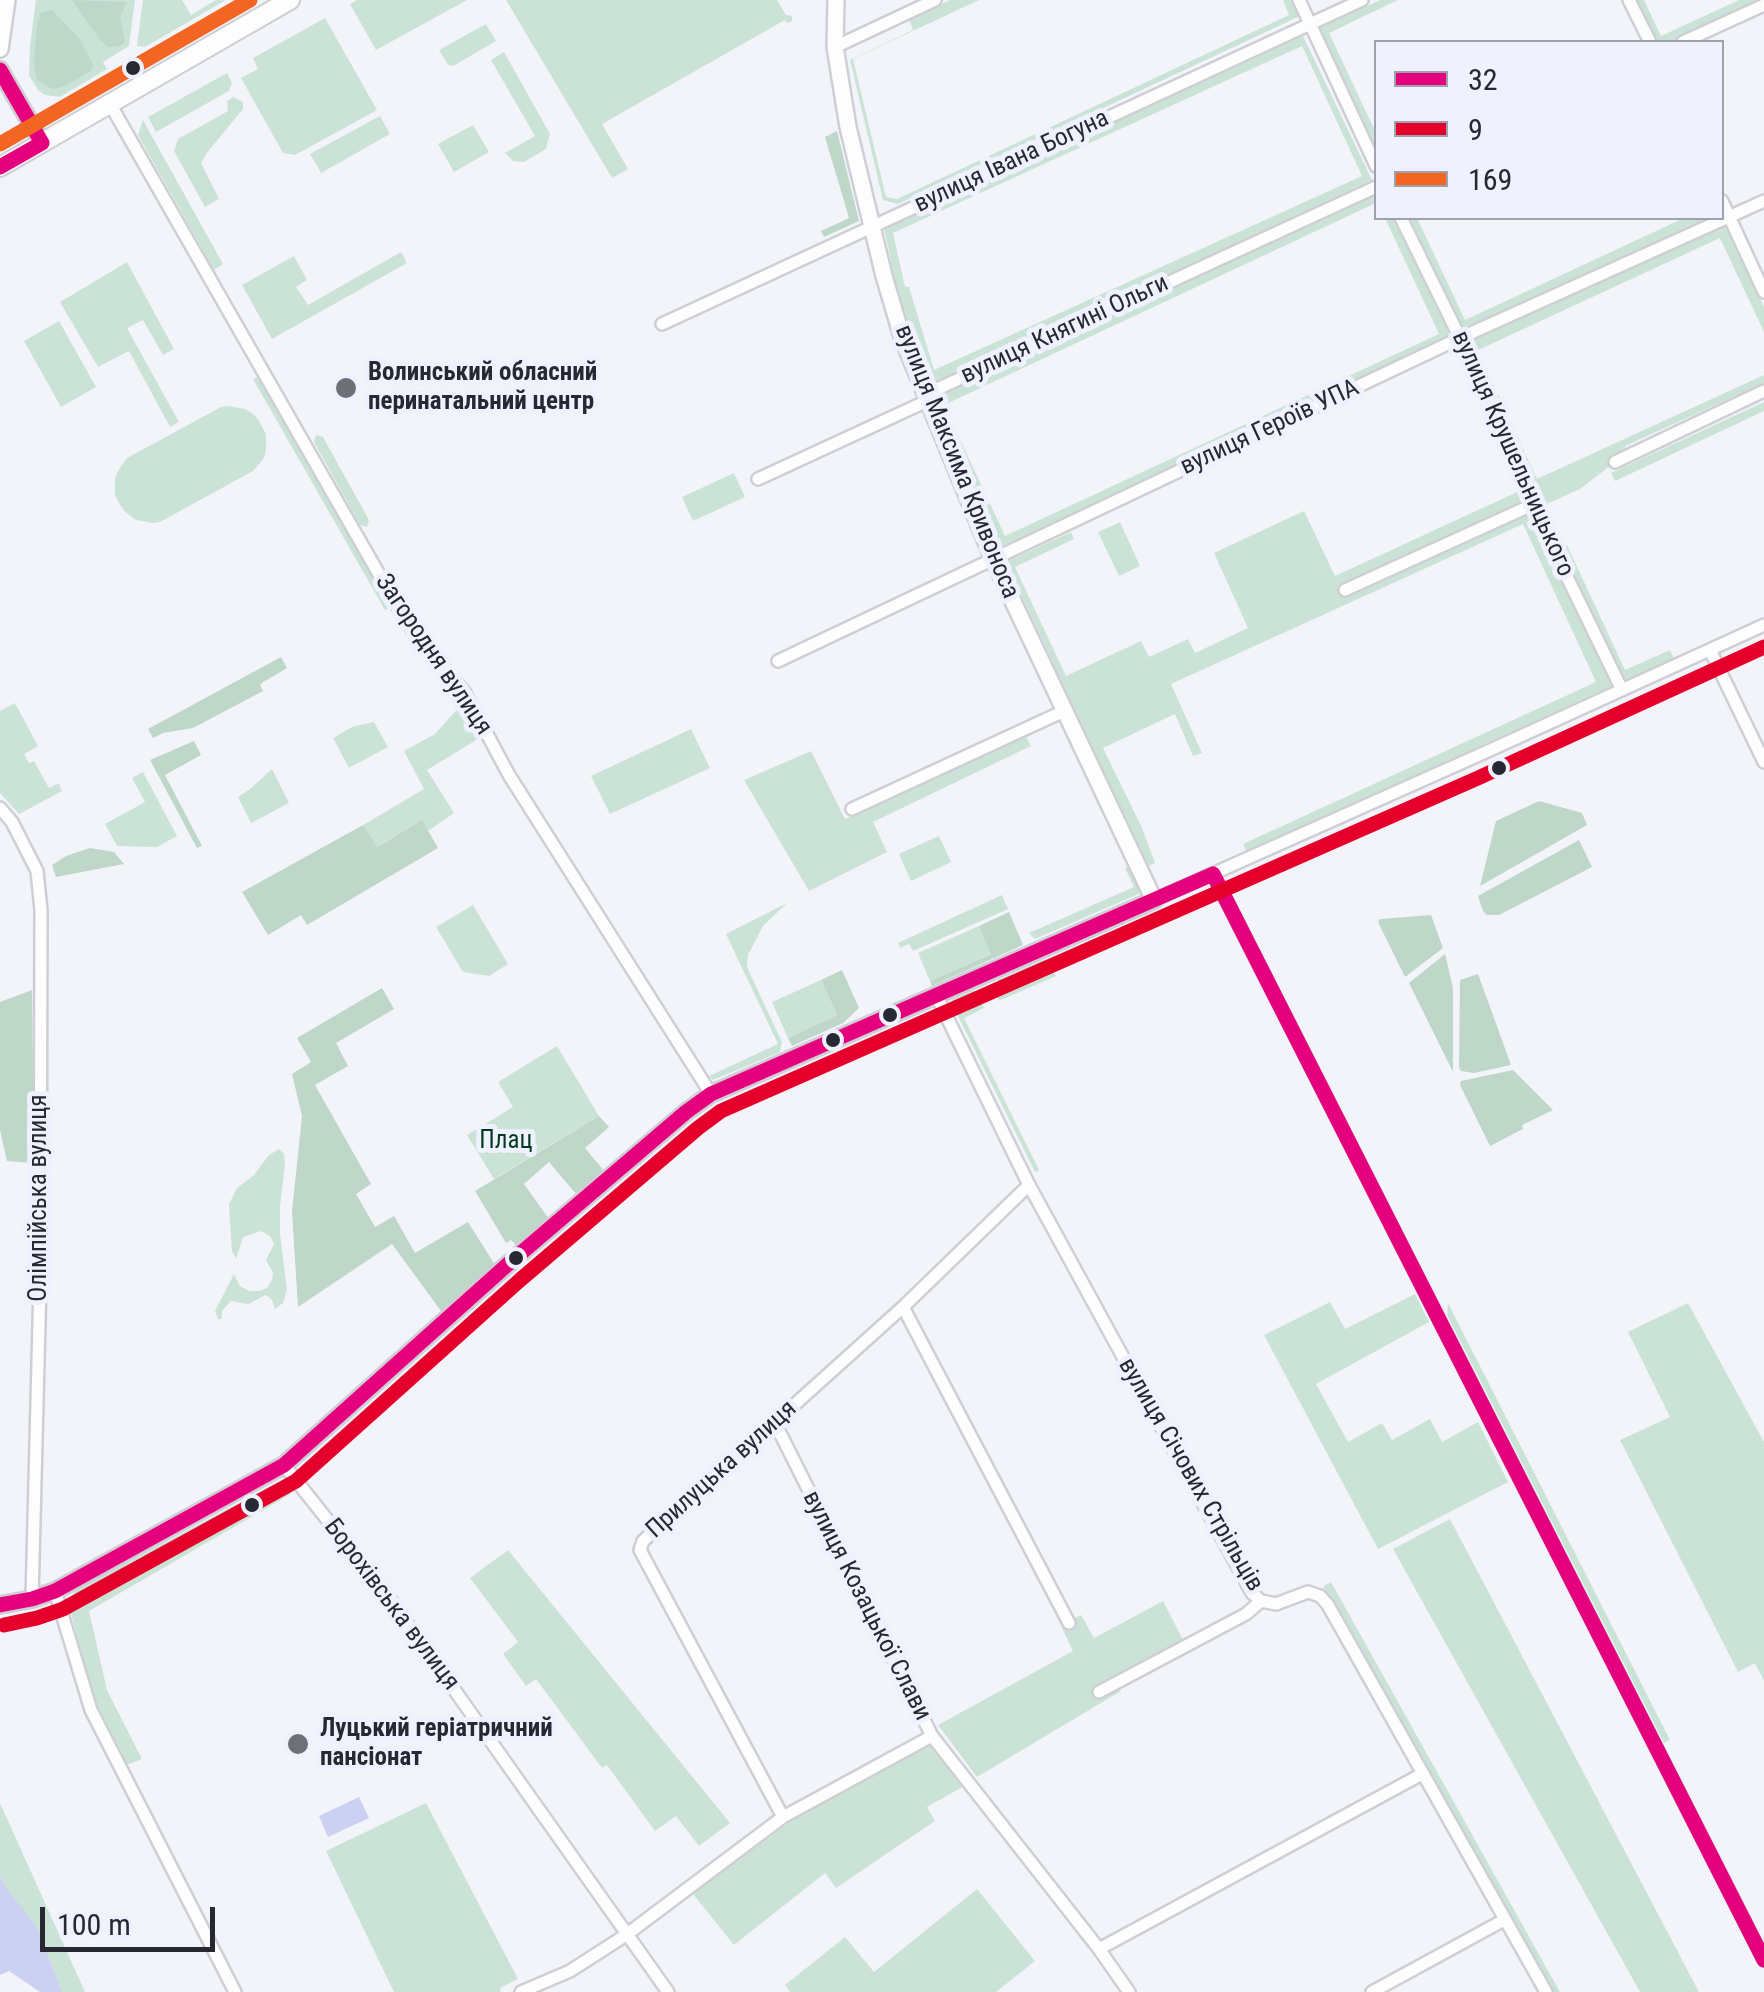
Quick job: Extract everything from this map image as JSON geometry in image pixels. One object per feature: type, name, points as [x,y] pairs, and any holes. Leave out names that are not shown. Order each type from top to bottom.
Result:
[{"type":"main road","points":[[0,167],[290,0]]},
{"type":"street","points":[[0,49],[7,0]]},
{"type":"street","name":"вулиця Максима Кривоноса","points":[[836,0],[835,47],[848,126],[902,337],[993,559],[1154,900]]},
{"type":"street","points":[[835,47],[935,0]]},
{"type":"street","points":[[1299,0],[1374,162]]},
{"type":"street","name":"вулиця Івана Богуна","points":[[662,324],[1362,0]]},
{"type":"street","points":[[1629,0],[1649,40]]},
{"type":"street","points":[[1687,40],[1764,5]]},
{"type":"street","points":[[835,30],[856,36]]},
{"type":"street","points":[[0,70],[42,143]]},
{"type":"street","name":"Загородня вулиця","points":[[110,104],[400,611],[465,693],[509,775],[711,1094]]},
{"type":"street","name":"вулиця Княгині Ольги","points":[[758,479],[926,401],[935,390],[1374,188]]},
{"type":"street","name":"вулиця Героїв УПА","points":[[778,660],[1460,338],[1764,201]]},
{"type":"street","points":[[1724,206],[1764,292]]},
{"type":"street","name":"вулиця Крушельницького","points":[[1402,220],[1460,338],[1532,505],[1622,690]]},
{"type":"street","points":[[1615,462],[1764,391]]},
{"type":"street","points":[[1345,590],[1532,505]]},
{"type":"street","points":[[0,1604],[55,1590],[284,1465],[513,1260],[711,1094],[1764,626]]},
{"type":"street","points":[[1710,650],[1764,762]]},
{"type":"street","points":[[852,809],[1064,711]]},
{"type":"street","name":"Олімпійська вулиця","points":[[0,808],[12,822],[36,871],[41,910],[40,1283],[32,1598]]},
{"type":"street","points":[[1213,874],[1764,1960]]},
{"type":"street","name":"вулиця Січових Стрільців","points":[[936,996],[1029,1185],[1252,1593],[1261,1601],[1276,1604],[1308,1592],[1320,1596],[1546,1992]]},
{"type":"street","name":"Прилуцька вулиця","points":[[783,1818],[640,1550],[642,1541],[903,1307],[1029,1185]]},
{"type":"street","points":[[903,1307],[1069,1623]]},
{"type":"street","name":"вулиця Козацької Слави","points":[[774,1423],[932,1736],[1130,1992]]},
{"type":"street","name":"Борохівська вулиця","points":[[284,1465],[404,1618],[668,1992]]},
{"type":"street","points":[[55,1590],[91,1710],[235,1992]]},
{"type":"street","points":[[1099,1692],[1246,1614],[1261,1601]]},
{"type":"street","points":[[521,1992],[570,1971],[626,1935],[783,1818],[932,1736]]},
{"type":"street","points":[[1099,1949],[1422,1774]]},
{"type":"street","points":[[1372,1992],[1504,1920]]},
{"type":"green space","points":[[36,0],[135,0],[129,46],[103,62],[107,69],[60,97],[45,95],[29,75]]},
{"type":"green space","points":[[72,0],[127,2],[120,17],[125,42],[108,47]]},
{"type":"green space","points":[[143,0],[182,0],[191,15],[216,0],[226,0],[145,47],[137,46]]},
{"type":"green space","points":[[357,0],[467,0],[376,50],[350,4]]},
{"type":"green space","points":[[506,0],[777,0],[792,21],[785,20],[602,124],[628,169],[612,178]]},
{"type":"green space","points":[[950,0],[979,0],[853,59],[886,197],[897,199],[1289,15],[1283,0],[1292,0],[1300,16],[898,204],[883,200],[850,60],[913,30],[909,19]]},
{"type":"green space","points":[[1380,0],[1398,0],[1329,33],[1374,129],[1374,149],[1320,28]]},
{"type":"green space","points":[[1634,0],[1644,0],[1661,36],[1739,0],[1763,0],[1674,40],[1654,40]]},
{"type":"green space","points":[[52,10],[78,37],[93,64],[92,70],[52,89],[37,80],[34,64],[41,13]]},
{"type":"green space","points":[[325,18],[377,110],[295,155],[283,153],[241,78],[258,69],[253,58]]},
{"type":"green space","points":[[486,24],[496,41],[453,66],[448,65],[439,50]]},
{"type":"green space","points":[[1303,36],[1372,180],[929,386],[897,290],[884,228]],"holes":[[[1302,46],[1362,176],[934,370],[909,287],[905,287],[893,233]]]},
{"type":"green space","points":[[504,52],[550,134],[546,149],[524,162],[513,161],[505,153],[535,136],[491,60]]},
{"type":"green space","points":[[227,73],[232,83],[229,91],[156,132],[148,117]]},
{"type":"green space","points":[[233,97],[243,102],[243,109],[201,163],[219,199],[205,207],[174,151],[178,139],[228,111],[227,101]]},
{"type":"green space","points":[[380,116],[390,134],[321,173],[310,154]]},
{"type":"green space","points":[[143,120],[223,264],[214,270],[138,135]]},
{"type":"green space","points":[[473,125],[489,152],[454,172],[438,144]]},
{"type":"green space","points":[[837,131],[859,221],[824,237],[821,231],[849,218],[825,137]]},
{"type":"green space","points":[[1374,193],[1374,204],[944,405],[1005,536],[1439,334],[1386,220],[1397,220],[1451,337],[1000,547],[931,400]]},
{"type":"green space","points":[[1407,220],[1418,220],[1465,320],[1680,220],[1706,220],[1461,332]]},
{"type":"green space","points":[[1725,224],[1764,307],[1764,332],[1720,238],[1478,350],[1537,479],[1764,375],[1764,383],[1625,446],[1627,453],[1580,489],[1540,507],[1466,343]]},
{"type":"green space","points":[[401,252],[407,263],[272,339],[242,285],[294,256],[307,280],[296,287],[308,305]]},
{"type":"green space","points":[[127,262],[174,349],[163,355],[143,320],[127,328],[179,422],[170,427],[129,351],[98,367],[60,302]]},
{"type":"green space","points":[[59,321],[96,387],[61,407],[24,341]]},
{"type":"green space","points":[[260,376],[391,607],[385,610],[253,379]]},
{"type":"green space","points":[[1764,402],[1764,411],[1615,481],[1611,473]]},
{"type":"green space","points":[[229,406],[252,413],[266,434],[264,458],[253,471],[160,522],[136,520],[123,510],[115,495],[115,479],[127,458]]},
{"type":"green space","points":[[316,435],[323,437],[369,520],[367,527],[360,525],[314,442]]},
{"type":"green space","points":[[734,473],[745,497],[693,521],[682,497]]},
{"type":"green space","points":[[1517,492],[1523,505],[1338,589],[1341,596],[1532,512],[1614,685],[1247,852],[1243,844],[1596,682],[1523,524],[1171,684],[1202,753],[1193,756],[1175,714],[1103,748],[1155,863],[1146,867],[1006,562],[1071,532],[1074,539],[1015,567],[1066,676],[1141,641],[1149,657],[1188,639],[1195,653],[1248,628],[1214,553],[1304,511],[1335,576]]},
{"type":"green space","points":[[1120,522],[1140,566],[1119,576],[1098,532]]},
{"type":"green space","points":[[1567,545],[1625,670],[1670,650],[1674,658],[1623,681],[1560,548]]},
{"type":"green space","points":[[281,657],[287,668],[260,684],[263,691],[193,728],[153,738],[148,729]]},
{"type":"green space","points":[[15,703],[38,746],[24,754],[29,763],[34,761],[49,788],[59,783],[62,791],[19,814],[0,793],[0,711]]},
{"type":"green space","points":[[461,705],[481,737],[427,770],[454,813],[428,831],[421,821],[376,847],[363,825],[424,789],[404,751],[435,734]]},
{"type":"green space","points":[[374,722],[388,747],[349,768],[333,738],[352,727]]},
{"type":"green space","points":[[691,729],[710,768],[610,814],[591,776]]},
{"type":"green space","points":[[1024,733],[1031,746],[873,822],[887,852],[809,891],[744,780],[811,751],[845,819]]},
{"type":"green space","points":[[194,741],[201,755],[165,775],[202,846],[197,848],[150,760]]},
{"type":"green space","points":[[272,769],[289,803],[251,823],[238,797]]},
{"type":"green space","points":[[143,772],[177,836],[157,847],[117,846],[105,824],[145,802],[132,778]]},
{"type":"green space","points":[[1539,801],[1582,813],[1587,825],[1480,886],[1496,821]]},
{"type":"green space","points":[[422,820],[438,848],[307,925],[301,915],[268,935],[242,892],[363,825],[377,847]]},
{"type":"green space","points":[[939,836],[951,862],[911,881],[899,854]]},
{"type":"green space","points":[[1579,840],[1592,867],[1499,915],[1483,911],[1478,896]]},
{"type":"green space","points":[[90,848],[114,852],[124,864],[56,877],[52,865]]},
{"type":"green space","points":[[1131,865],[1143,892],[1035,939],[1029,933],[1134,887],[1125,868]]},
{"type":"green space","points":[[1002,895],[1008,909],[913,951],[909,944],[900,948],[898,943]]},
{"type":"green space","points":[[787,903],[763,926],[748,955],[747,967],[782,1042],[780,1052],[713,1080],[709,1076],[778,1044],[726,934]]},
{"type":"green space","points":[[473,905],[508,964],[489,976],[463,972],[436,927]]},
{"type":"green space","points":[[1009,912],[1023,945],[932,986],[930,981],[991,954],[979,926]]},
{"type":"green space","points":[[1431,915],[1443,948],[1405,977],[1378,922]]},
{"type":"green space","points":[[979,926],[992,953],[930,981],[918,953]]},
{"type":"green space","points":[[1445,954],[1453,988],[1453,1072],[1409,983]]},
{"type":"green space","points":[[1043,960],[1056,976],[999,1001],[994,989],[998,980]]},
{"type":"green space","points":[[842,970],[859,1008],[843,1023],[792,1046],[788,1038],[837,1015],[821,980]]},
{"type":"green space","points":[[1478,974],[1511,1065],[1474,1073],[1459,1067],[1460,980]]},
{"type":"green space","points":[[821,980],[837,1015],[788,1038],[772,1002]]},
{"type":"green space","points":[[382,988],[394,1009],[336,1043],[348,1066],[315,1085],[371,1184],[356,1194],[375,1227],[394,1216],[415,1253],[468,1222],[495,1265],[441,1311],[392,1244],[298,1307],[292,1212],[302,1116],[292,1074],[311,1062],[297,1038]]},
{"type":"green space","points":[[32,990],[34,1163],[7,1161],[0,1130],[0,1002]]},
{"type":"green space","points":[[974,990],[984,1008],[964,1018],[1039,1170],[1035,1172],[949,1005],[953,999]]},
{"type":"green space","name":"Плац","points":[[557,1046],[599,1116],[494,1179],[467,1135],[513,1107],[498,1082]]},
{"type":"green space","points":[[1513,1070],[1553,1110],[1490,1146],[1461,1081]]},
{"type":"green space","points":[[599,1116],[609,1127],[585,1148],[605,1172],[577,1195],[549,1162],[524,1184],[549,1219],[517,1246],[511,1240],[506,1243],[475,1191]]},
{"type":"green space","points":[[279,1149],[285,1164],[280,1207],[287,1290],[283,1303],[275,1309],[266,1295],[248,1304],[231,1301],[222,1311],[222,1319],[218,1319],[215,1311],[234,1274],[240,1286],[249,1291],[267,1288],[272,1280],[266,1260],[274,1244],[270,1236],[261,1231],[243,1237],[236,1259],[229,1204],[237,1188]]},
{"type":"green space","points":[[1415,1294],[1429,1322],[1316,1384],[1348,1442],[1382,1423],[1392,1440],[1430,1419],[1442,1442],[1478,1422],[1508,1482],[1378,1549],[1264,1335],[1330,1302],[1345,1329]]},
{"type":"green space","points":[[1448,1303],[1670,1740],[1664,1743],[1447,1315]]},
{"type":"green space","points":[[1688,1303],[1764,1442],[1764,1681],[1755,1663],[1738,1672],[1620,1440],[1670,1417],[1628,1332]]},
{"type":"green space","points":[[273,1485],[284,1485],[291,1494],[89,1611],[107,1690],[142,1759],[122,1763],[94,1703],[68,1601],[77,1589]]},
{"type":"green space","points":[[1450,1519],[1699,1992],[1640,1992],[1393,1549]]},
{"type":"green space","points":[[508,1550],[730,1823],[699,1846],[676,1816],[655,1831],[536,1679],[526,1686],[503,1654],[518,1642],[470,1578]]},
{"type":"green space","points":[[1331,1582],[1560,1992],[1552,1992],[1323,1587]]},
{"type":"green space","points":[[1163,1601],[1183,1640],[1114,1677],[1121,1691],[977,1777],[938,1725],[1073,1651],[1061,1626],[1081,1615],[1094,1638]]},
{"type":"green space","points":[[931,1744],[964,1786],[927,1807],[935,1821],[836,1888],[825,1873],[734,1945],[693,1894],[794,1819]]},
{"type":"green space","points":[[0,1803],[85,1992],[44,1992],[0,1876]]},
{"type":"green space","points":[[426,1803],[518,1979],[500,1988],[501,1992],[394,1992],[326,1851]]},
{"type":"green space","points":[[977,1889],[1035,1961],[996,1992],[790,1992],[785,1985],[845,1937],[874,1972]]},
{"type":"water","points":[[359,1797],[369,1818],[328,1837],[319,1816]]},
{"type":"water","points":[[0,1876],[36,1926],[62,1992],[40,1992],[9,1971],[0,1975]]},
{"type":"transit line","name":"169","points":[[0,144],[250,0]]},
{"type":"transit line","name":"32","points":[[0,70],[42,143],[0,167]]},
{"type":"transit line","name":"9","points":[[4,1625],[63,1609],[296,1481],[520,1280],[721,1111],[1478,778],[1764,647]]},
{"type":"transit line","name":"32","points":[[1213,874],[1764,1960]]},
{"type":"transit line","name":"32","points":[[0,1605],[55,1591],[284,1465],[507,1265],[711,1094],[1213,874]]},
{"type":"place","name":"Волинський обласний перинатальний центр","points":[[346,388]]},
{"type":"place","name":"Луцький геріатричний пансіонат","points":[[298,1744]]}]
